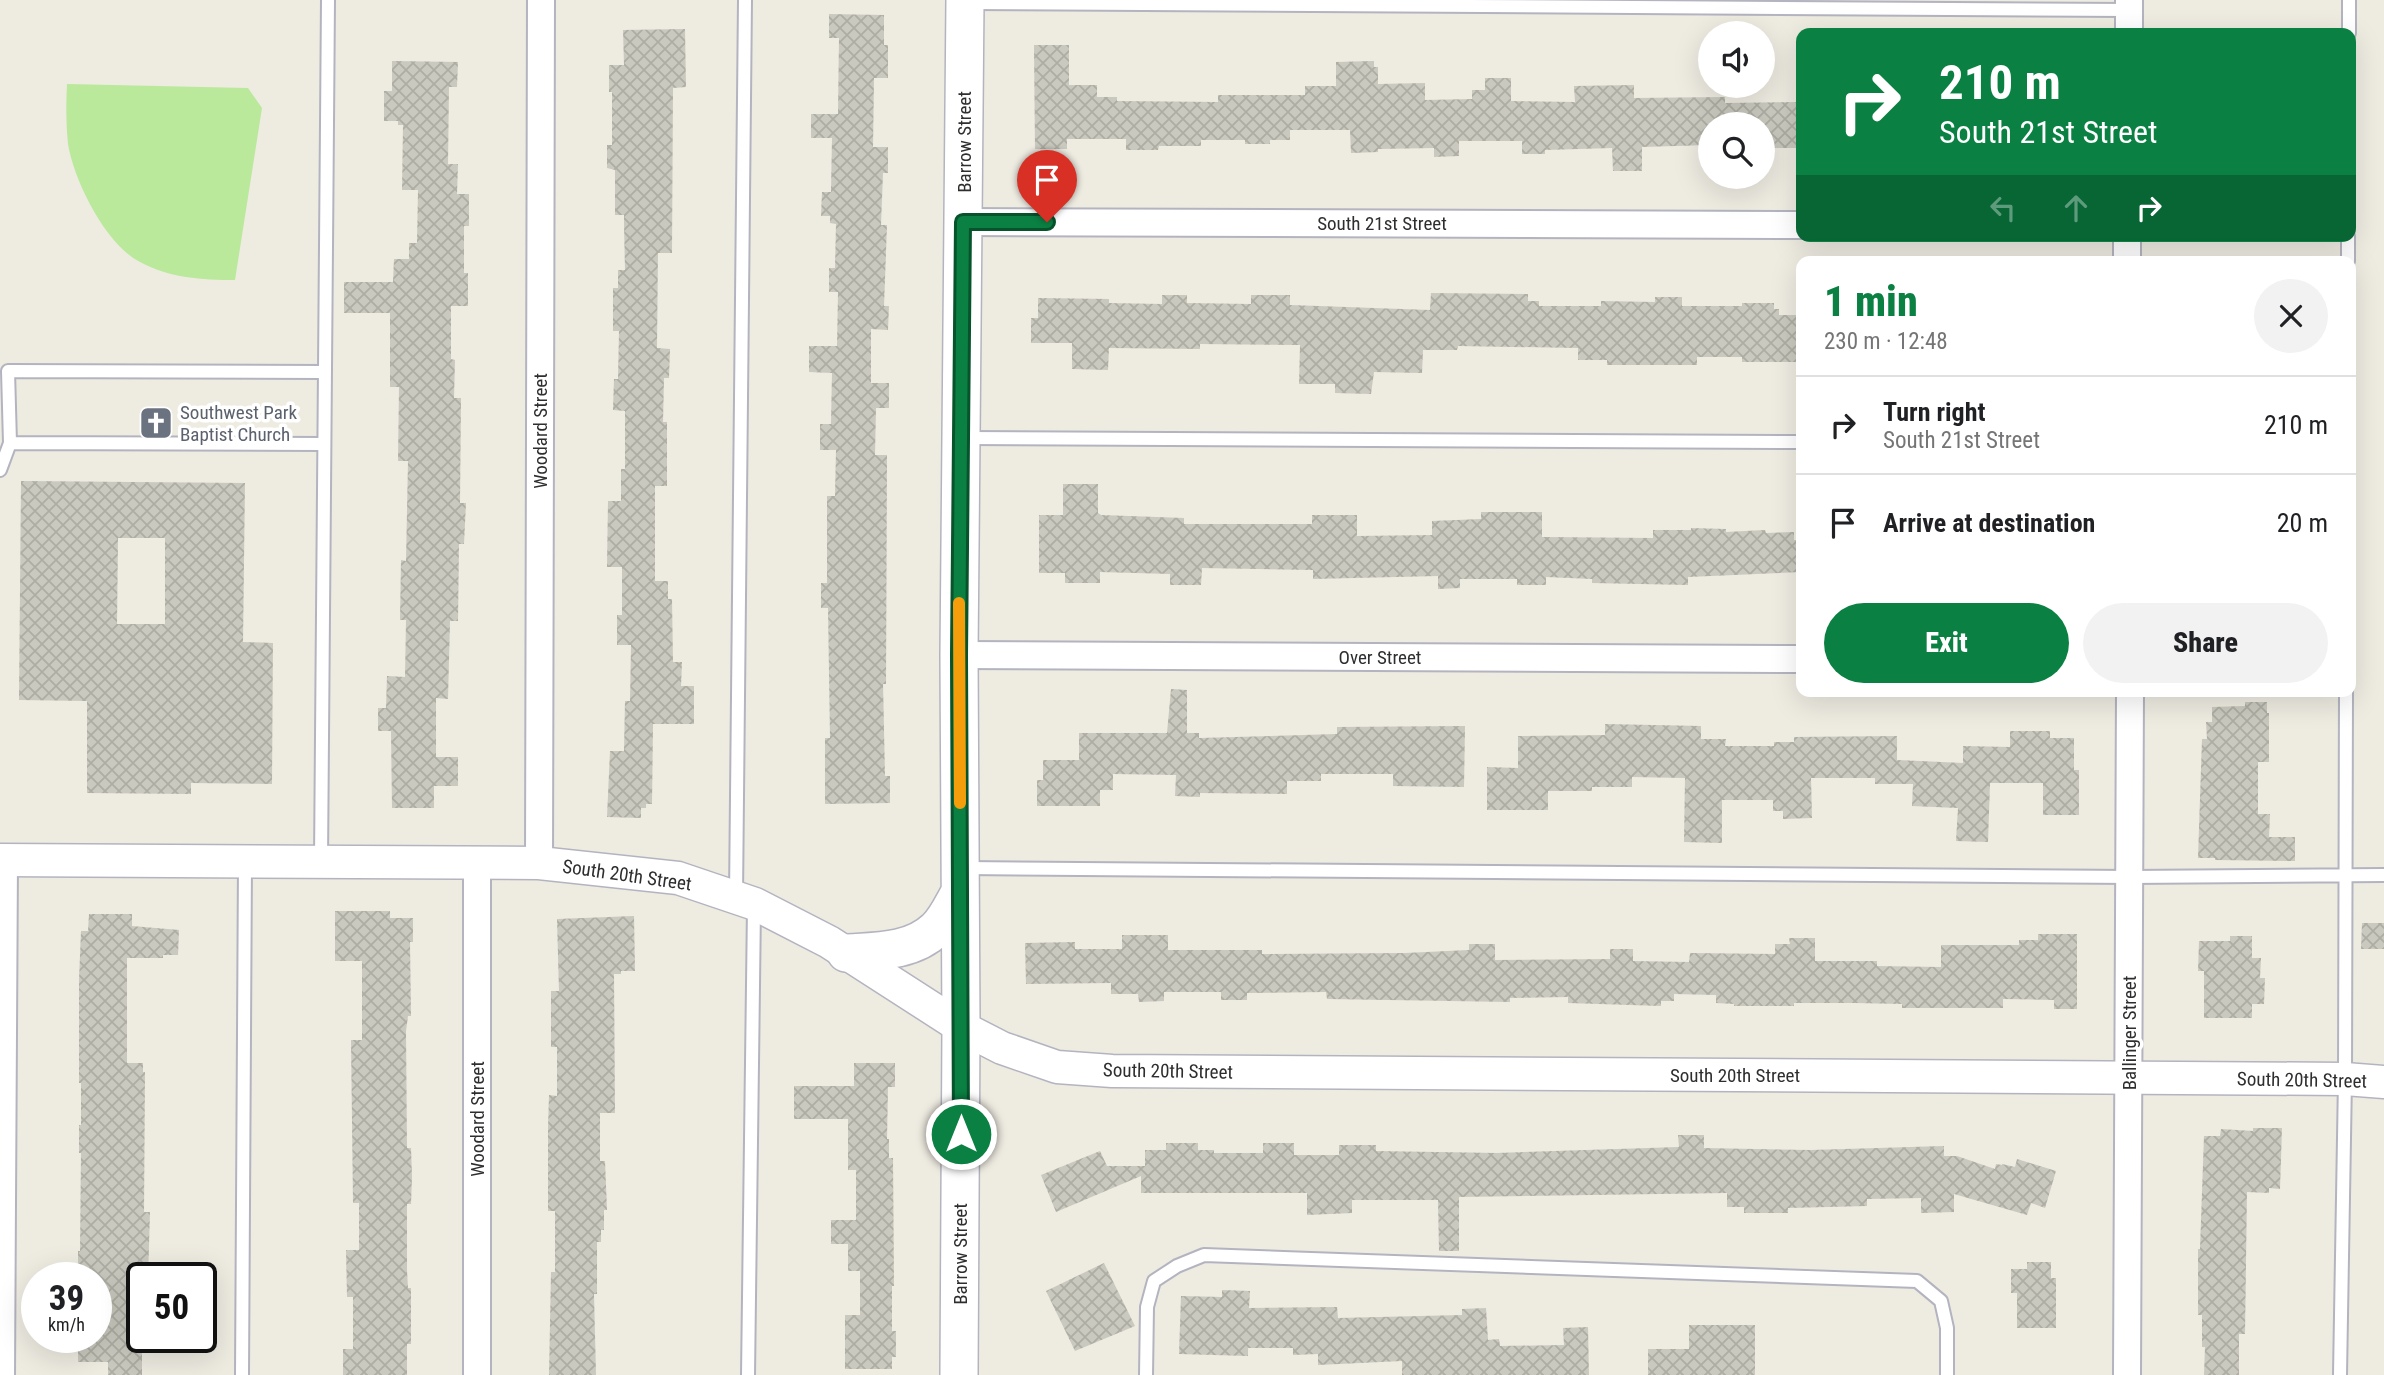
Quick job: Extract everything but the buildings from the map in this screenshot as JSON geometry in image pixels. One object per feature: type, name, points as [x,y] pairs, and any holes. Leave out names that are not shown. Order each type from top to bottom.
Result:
[{"type":"main road","name":"Barrow Street","points":[[959,1375],[959,655],[965,1]]},
{"type":"main road","points":[[846,953],[903,948],[922,940],[937,928],[960,880]]},
{"type":"street","name":"Woodard Street","points":[[539,863],[541,0]]},
{"type":"street","name":"South 21st Street","points":[[963,222],[1796,225]]},
{"type":"street","name":"Over Street","points":[[959,655],[1796,659]]},
{"type":"street","name":"Ballinger Street","points":[[2127,1375],[2130,697]]},
{"type":"street","name":"South 20th Street","points":[[2,860],[539,863],[678,878],[745,900],[829,942],[961,1027],[1002,1048],[1057,1067],[1112,1071],[2345,1079],[2384,1082]]},
{"type":"street","points":[[2,860],[2,1375]]},
{"type":"street","name":"Woodard Street","points":[[477,862],[477,1375]]},
{"type":"lane","points":[[321,862],[328,0]]},
{"type":"lane","points":[[745,0],[748,1375]]},
{"type":"lane","points":[[2349,0],[2349,28]]},
{"type":"lane","points":[[965,1],[2129,14]]},
{"type":"lane","points":[[0,470],[10,443],[8,371],[325,372]]},
{"type":"lane","points":[[961,438],[1796,442]]},
{"type":"lane","points":[[10,443],[324,444]]},
{"type":"lane","points":[[2340,1375],[2345,1079],[2346,697]]},
{"type":"lane","points":[[242,1375],[245,861]]},
{"type":"lane","points":[[960,880],[2384,875]]},
{"type":"lane","points":[[1146,1375],[1147,1307],[1154,1282],[1177,1266],[1203,1255],[1917,1282],[1941,1301],[1947,1328],[1947,1375]]},
{"type":"green space","points":[[67,84],[248,88],[262,108],[235,280],[198,279],[162,272],[127,254],[115,242],[93,210],[71,159],[67,129]]},
{"type":"slow traffic","points":[[959,603],[960,803]]},
{"type":"place","name":"Southwest Park Baptist Church","points":[[156,423]]},
{"type":"route","points":[[961,1134],[959,655],[963,222],[1047,222]]}]
